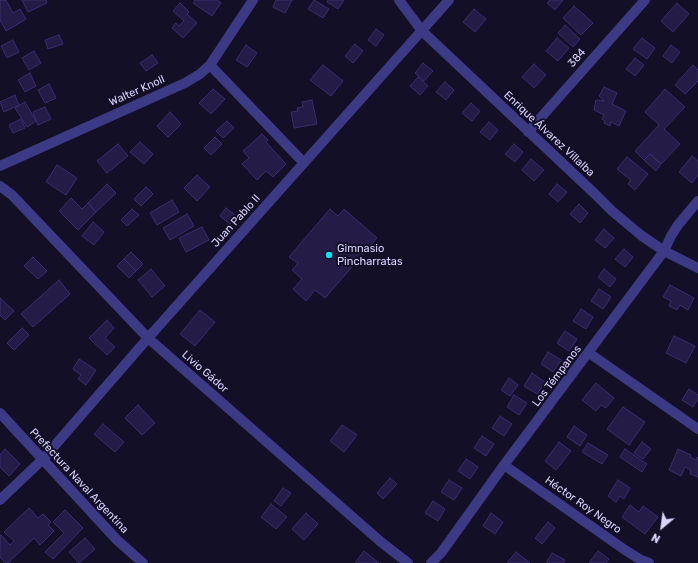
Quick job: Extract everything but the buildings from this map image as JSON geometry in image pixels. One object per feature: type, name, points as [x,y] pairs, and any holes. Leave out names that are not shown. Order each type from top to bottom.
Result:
[{"type":"street","name":"Walter Knoll","points":[[0,166],[185,83],[200,74],[210,65],[253,0]]},
{"type":"street","name":"Enrique Álvarez Villalba","points":[[399,0],[422,31],[595,194],[612,212],[642,236],[664,251],[698,268]]},
{"type":"street","name":"Juan Pablo II","points":[[0,500],[43,459],[148,338],[449,0]]},
{"type":"street","name":"384","points":[[528,132],[645,0]]},
{"type":"street","points":[[210,65],[304,163]]},
{"type":"street","name":"Livio Gádor","points":[[0,186],[12,195],[148,338],[381,542],[408,563]]},
{"type":"street","name":"Los Témpanos","points":[[431,563],[441,553],[504,465],[589,353],[664,251],[678,225],[698,201]]},
{"type":"street","points":[[589,353],[698,429]]},
{"type":"street","name":"Prefectura Naval Argentina","points":[[0,413],[117,540],[143,563]]},
{"type":"street","name":"Héctor Roy Negro","points":[[504,465],[625,550],[649,563]]},
{"type":"place","name":"Gimnasio Pincharratas","points":[[329,255]]}]
